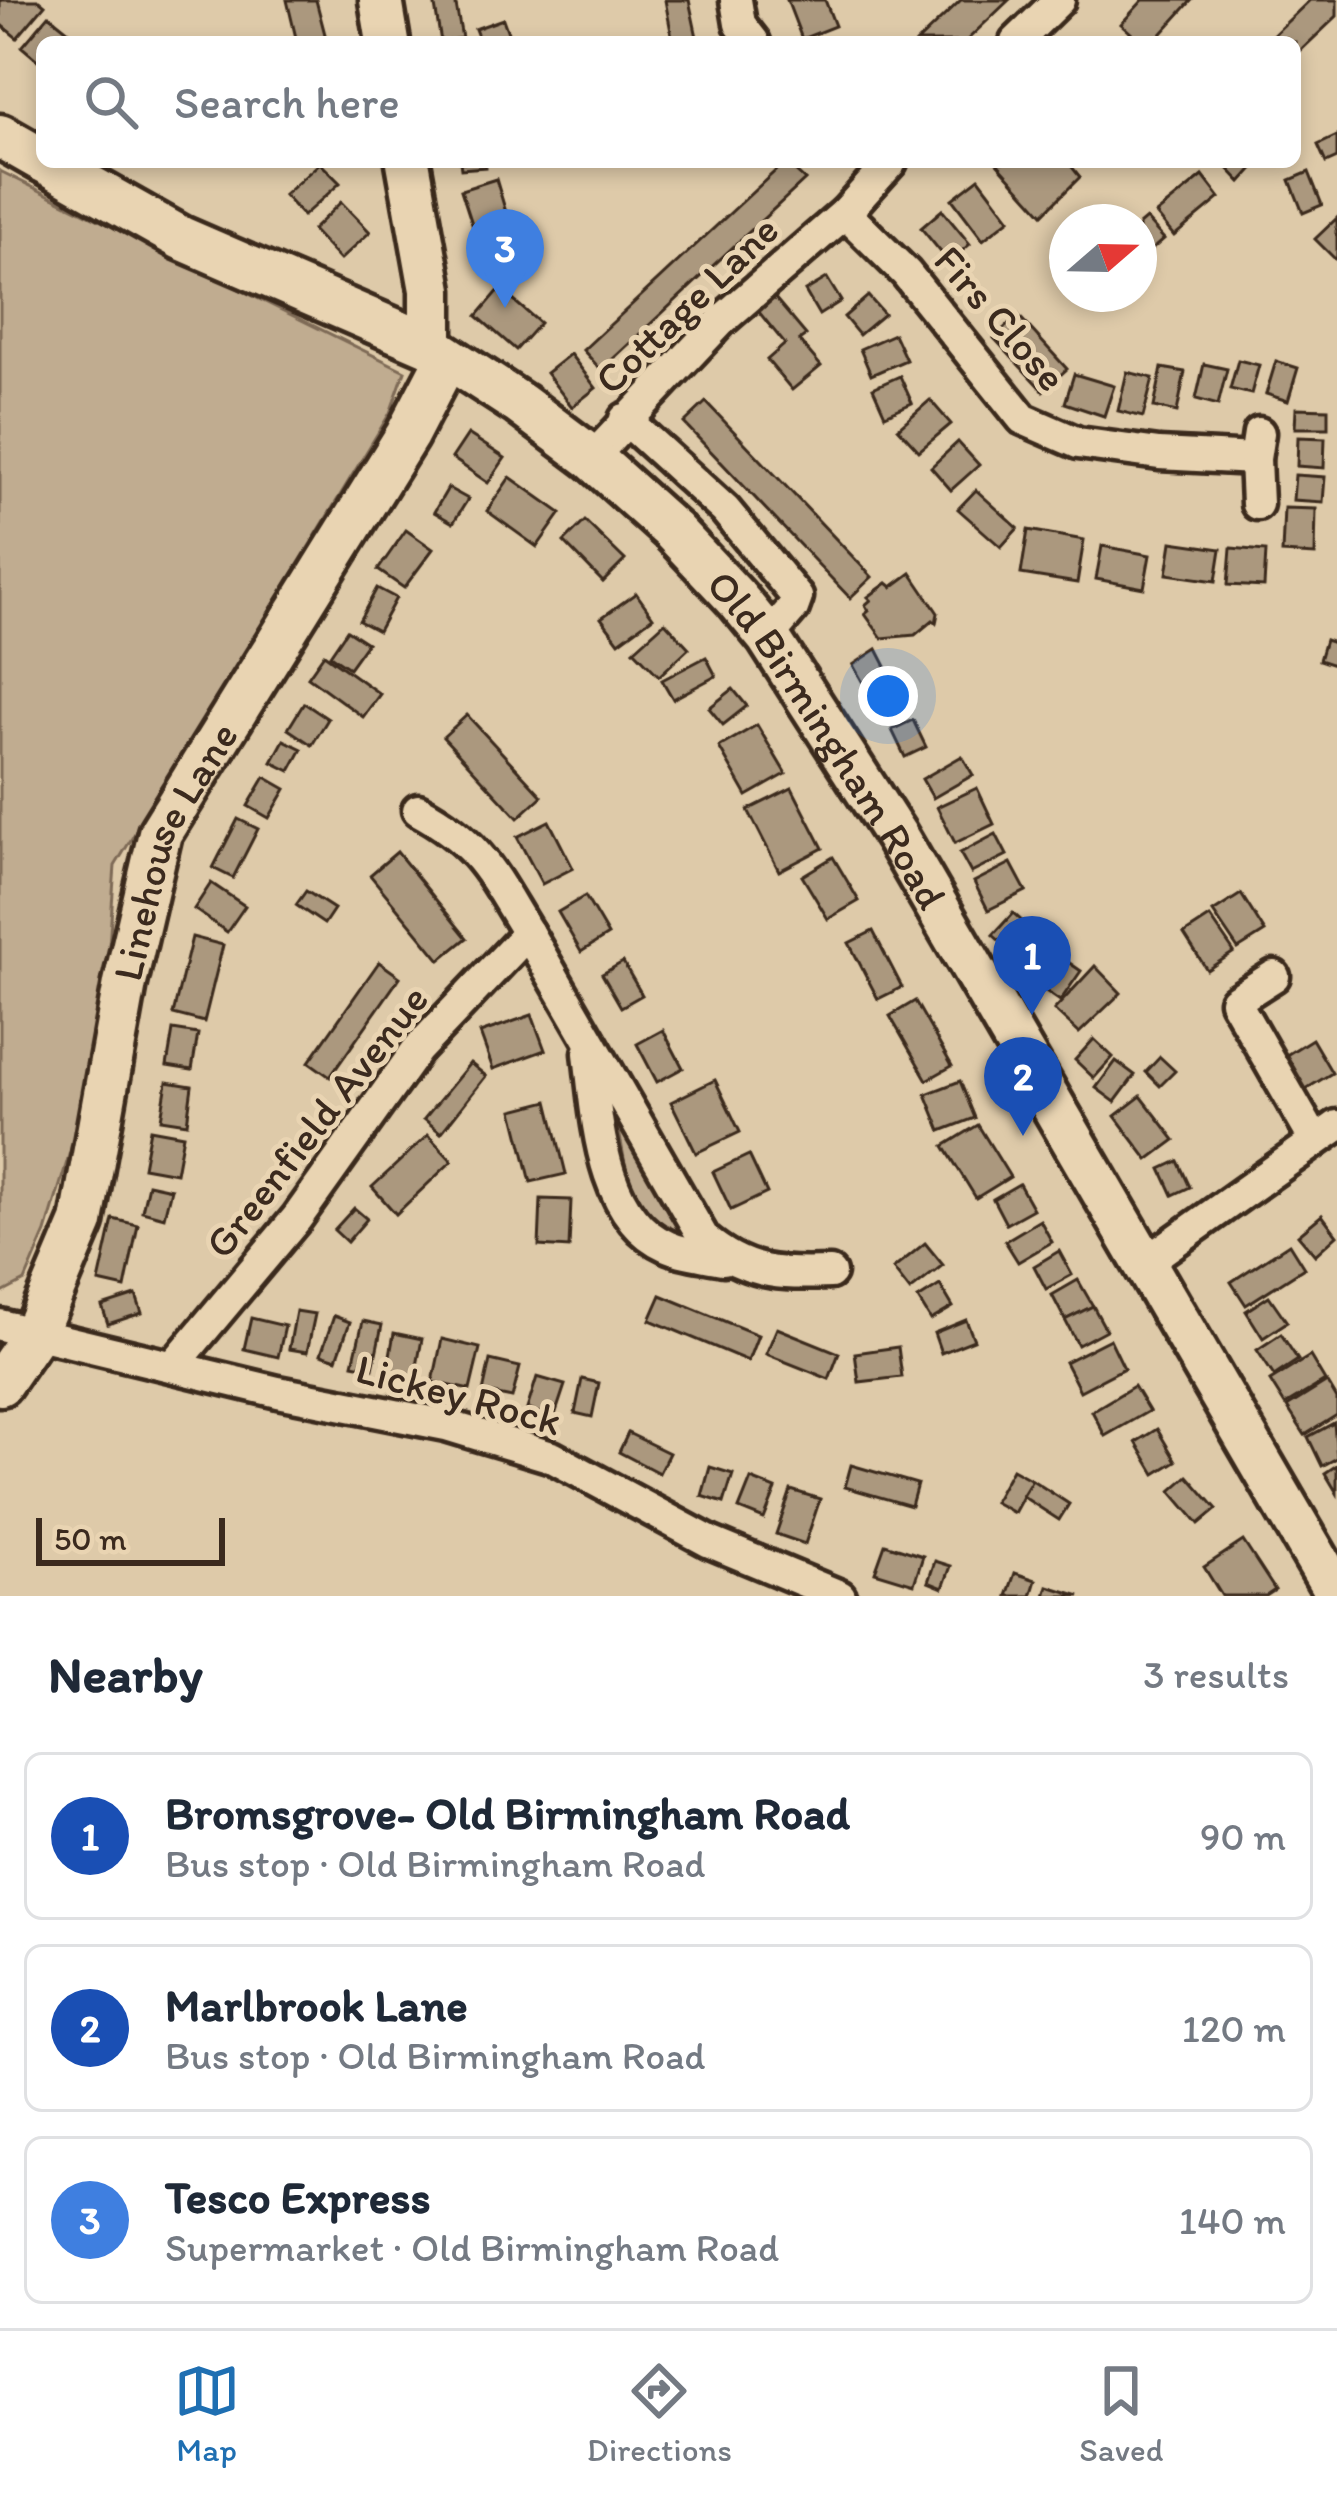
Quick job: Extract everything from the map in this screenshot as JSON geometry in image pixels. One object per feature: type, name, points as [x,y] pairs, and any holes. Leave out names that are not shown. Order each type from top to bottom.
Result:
[{"type":"main road","points":[[380,0],[387,36]]},
{"type":"main road","name":"Old Birmingham Road","points":[[0,136],[36,156]]},
{"type":"main road","name":"Old Birmingham Road","points":[[56,168],[181,238],[439,352],[592,458],[672,530],[768,637],[896,836],[1337,1594]]},
{"type":"main road","points":[[410,168],[439,352]]},
{"type":"main road","name":"Linehouse Lane","points":[[0,1384],[17,1329],[82,1222],[125,983],[160,833],[407,435],[439,352]]},
{"type":"street","points":[[736,0],[740,24],[749,36]]},
{"type":"street","points":[[1022,36],[1059,0]]},
{"type":"street","name":"Cottage Lane","points":[[592,458],[722,320],[845,213],[877,168]]},
{"type":"street","name":"Firs Close","points":[[845,213],[906,273],[1023,418],[1078,443],[1159,454],[1257,446],[1257,504]]},
{"type":"street","points":[[625,419],[724,510],[796,598],[768,637]]},
{"type":"street","points":[[418,810],[456,831],[481,857],[586,1027],[704,1239],[729,1260]]},
{"type":"street","name":"Greenfield Avenue","points":[[174,1365],[297,1218],[417,1050],[528,933]]},
{"type":"street","points":[[1143,1264],[1326,1133],[1235,1001],[1274,976]]},
{"type":"street","points":[[586,1027],[595,1105],[609,1166],[618,1196],[634,1223],[668,1246],[780,1275],[830,1273]]},
{"type":"street","name":"Lickey Rock","points":[[17,1329],[278,1392],[446,1425],[552,1457],[710,1542],[840,1596]]},
{"type":"shaded area","points":[[0,171],[405,371],[390,413],[115,866],[107,973],[81,1115],[46,1232],[25,1281],[0,1294]]},
{"type":"shaded area","points":[[614,1102],[689,1231],[675,1237],[637,1202]]},
{"type":"building","points":[[0,0],[39,0],[45,5],[17,38],[0,24]]},
{"type":"building","points":[[287,0],[316,0],[325,36],[296,36]]},
{"type":"building","points":[[434,0],[455,0],[462,36],[440,36]]},
{"type":"building","points":[[665,0],[689,0],[697,36],[672,36]]},
{"type":"building","points":[[787,0],[825,0],[835,26],[801,36]]},
{"type":"building","points":[[961,0],[1009,0],[971,36],[923,36]]},
{"type":"building","points":[[1143,0],[1192,0],[1159,36],[1134,36],[1121,24]]},
{"type":"building","points":[[1310,0],[1337,0],[1337,16],[1301,50],[1301,36],[1272,36]]},
{"type":"building","points":[[49,15],[70,32],[36,36],[36,59],[22,47]]},
{"type":"building","points":[[503,19],[509,36],[478,36],[475,29]]},
{"type":"building","points":[[1337,136],[1337,158],[1326,163],[1318,145]]},
{"type":"building","points":[[314,168],[325,168],[340,183],[303,216],[284,195]]},
{"type":"building","points":[[779,168],[792,168],[805,180],[601,370],[583,350]]},
{"type":"building","points":[[1001,168],[1073,168],[1080,177],[1043,214]]},
{"type":"building","points":[[1228,168],[1254,168],[1241,182]]},
{"type":"building","points":[[1309,172],[1322,205],[1303,213],[1290,180]]},
{"type":"building","points":[[1203,176],[1220,198],[1174,236],[1157,213]]},
{"type":"building","points":[[979,178],[1010,219],[983,240],[952,199]]},
{"type":"building","points":[[496,179],[508,219],[474,230],[461,190]]},
{"type":"building","points":[[341,202],[370,232],[340,260],[312,230]]},
{"type":"building","points":[[942,210],[970,244],[949,262],[921,228]]},
{"type":"building","points":[[1337,218],[1337,257],[1335,259],[1315,239]]},
{"type":"building","points":[[827,278],[841,301],[819,315],[805,291]]},
{"type":"building","points":[[500,289],[540,323],[516,350],[477,316]]},
{"type":"building","points":[[868,296],[884,314],[859,335],[844,317]]},
{"type":"building","points":[[774,297],[806,335],[799,340],[821,366],[792,390],[767,360],[785,344],[758,311]]},
{"type":"building","points":[[1018,315],[1067,369],[1043,391],[994,338]]},
{"type":"building","points":[[894,334],[906,360],[871,375],[860,349]]},
{"type":"building","points":[[570,354],[596,388],[572,407],[546,373]]},
{"type":"building","points":[[1238,360],[1259,365],[1251,394],[1230,389]]},
{"type":"building","points":[[1276,361],[1298,368],[1288,401],[1266,394]]},
{"type":"building","points":[[1204,364],[1227,369],[1218,405],[1196,399]]},
{"type":"building","points":[[1162,368],[1185,372],[1177,412],[1154,407]]},
{"type":"building","points":[[1127,372],[1153,378],[1143,417],[1118,411]]},
{"type":"building","points":[[1074,374],[1114,386],[1104,416],[1065,403]]},
{"type":"building","points":[[900,376],[912,403],[885,415],[873,388]]},
{"type":"building","points":[[930,400],[951,424],[919,451],[898,428]]},
{"type":"building","points":[[706,402],[872,577],[850,598],[684,423]]},
{"type":"building","points":[[1296,408],[1328,409],[1328,428],[1295,428]]},
{"type":"building","points":[[468,434],[505,458],[488,483],[452,458]]},
{"type":"building","points":[[1298,437],[1325,438],[1324,468],[1297,466]]},
{"type":"building","points":[[958,442],[979,465],[951,490],[931,467]]},
{"type":"building","points":[[1295,475],[1325,477],[1323,502],[1293,500]]},
{"type":"building","points":[[510,477],[561,513],[537,547],[487,511]]},
{"type":"building","points":[[448,488],[468,499],[453,523],[434,512]]},
{"type":"building","points":[[976,490],[1018,528],[1001,547],[958,509]]},
{"type":"building","points":[[1284,508],[1316,509],[1315,555],[1282,553]]},
{"type":"building","points":[[585,521],[625,560],[603,582],[564,542]]},
{"type":"building","points":[[406,530],[433,549],[404,588],[378,570]]},
{"type":"building","points":[[1028,530],[1084,540],[1077,583],[1021,574]]},
{"type":"building","points":[[1172,542],[1221,549],[1216,581],[1167,574]]},
{"type":"building","points":[[1102,546],[1150,555],[1144,588],[1096,579]]},
{"type":"building","points":[[1231,548],[1266,551],[1264,587],[1228,585]]},
{"type":"building","points":[[911,573],[938,613],[936,623],[933,620],[915,635],[882,638],[865,614],[868,597]]},
{"type":"building","points":[[377,588],[396,598],[378,631],[359,621]]},
{"type":"building","points":[[636,593],[653,617],[619,642],[601,618]]},
{"type":"building","points":[[665,622],[689,648],[659,676],[634,650]]},
{"type":"building","points":[[347,630],[367,643],[349,668],[330,655]]},
{"type":"building","points":[[1325,640],[1337,644],[1337,666],[1319,660]]},
{"type":"building","points":[[877,649],[892,678],[888,681],[884,675],[880,686],[867,690],[853,665]]},
{"type":"building","points":[[324,654],[380,694],[363,717],[308,677]]},
{"type":"building","points":[[706,657],[716,676],[673,699],[662,680]]},
{"type":"building","points":[[895,687],[908,711],[887,723],[874,700]]},
{"type":"building","points":[[733,689],[747,706],[723,725],[709,708]]},
{"type":"building","points":[[304,703],[328,719],[312,745],[288,729]]},
{"type":"building","points":[[467,715],[542,796],[518,818],[443,737]]},
{"type":"building","points":[[913,720],[926,747],[905,757],[892,730]]},
{"type":"building","points":[[757,725],[786,774],[747,796],[719,747]]},
{"type":"building","points":[[284,740],[302,749],[290,771],[272,762]]},
{"type":"building","points":[[962,756],[973,775],[933,798],[922,779]]},
{"type":"building","points":[[265,777],[286,789],[269,818],[248,806]]},
{"type":"building","points":[[792,788],[823,848],[779,871],[748,810]]},
{"type":"building","points":[[977,788],[994,824],[955,843],[937,807]]},
{"type":"building","points":[[238,819],[258,829],[233,878],[213,868]]},
{"type":"building","points":[[549,821],[573,868],[542,884],[517,837]]},
{"type":"building","points":[[996,834],[1007,855],[971,873],[960,853]]},
{"type":"building","points":[[397,852],[467,938],[440,960],[370,875]]},
{"type":"building","points":[[833,857],[859,901],[828,919],[802,876]]},
{"type":"building","points":[[1011,863],[1026,891],[988,910],[974,882]]},
{"type":"building","points":[[211,883],[245,906],[227,932],[194,909]]},
{"type":"building","points":[[306,891],[334,909],[324,924],[296,905]]},
{"type":"building","points":[[1241,894],[1265,932],[1238,949],[1213,912]]},
{"type":"building","points":[[585,896],[608,935],[581,952],[558,912]]},
{"type":"building","points":[[1013,913],[1031,929],[1011,951],[993,935]]},
{"type":"building","points":[[1210,917],[1234,952],[1207,970],[1184,934]]},
{"type":"building","points":[[873,931],[902,987],[878,999],[849,943]]},
{"type":"building","points":[[192,937],[223,945],[204,1022],[173,1014]]},
{"type":"building","points":[[1042,944],[1081,971],[1060,1001],[1021,974]]},
{"type":"building","points":[[379,962],[400,977],[330,1077],[309,1062]]},
{"type":"building","points":[[623,962],[642,995],[621,1007],[602,974]]},
{"type":"building","points":[[1095,966],[1121,993],[1079,1033],[1054,1010]]},
{"type":"building","points":[[915,1001],[952,1066],[927,1080],[890,1016]]},
{"type":"building","points":[[532,1015],[545,1050],[493,1069],[480,1033]]},
{"type":"building","points":[[173,1030],[198,1034],[192,1070],[167,1066]]},
{"type":"building","points":[[663,1030],[683,1068],[657,1082],[637,1044]]},
{"type":"building","points":[[1094,1039],[1113,1057],[1094,1078],[1075,1060]]},
{"type":"building","points":[[1312,1039],[1332,1073],[1301,1092],[1280,1059]]},
{"type":"building","points":[[1160,1057],[1175,1071],[1160,1086],[1146,1072]]},
{"type":"building","points":[[1116,1061],[1135,1075],[1115,1102],[1096,1088]]},
{"type":"building","points":[[470,1063],[486,1076],[441,1133],[424,1119]]},
{"type":"building","points":[[715,1080],[740,1132],[696,1153],[671,1102]]},
{"type":"building","points":[[960,1081],[975,1118],[941,1131],[926,1094]]},
{"type":"building","points":[[167,1082],[192,1086],[187,1123],[161,1119]]},
{"type":"building","points":[[1141,1096],[1175,1140],[1148,1160],[1115,1116]]},
{"type":"building","points":[[548,1101],[566,1174],[531,1182],[513,1110]]},
{"type":"building","points":[[978,1125],[1010,1177],[976,1198],[944,1146]]},
{"type":"building","points":[[150,1129],[183,1135],[176,1173],[143,1167]]},
{"type":"building","points":[[428,1135],[452,1161],[396,1214],[372,1187]]},
{"type":"building","points":[[749,1155],[767,1193],[731,1210],[713,1172]]},
{"type":"building","points":[[1178,1161],[1190,1187],[1173,1195],[1161,1169]]},
{"type":"building","points":[[148,1184],[171,1189],[164,1217],[142,1211]]},
{"type":"building","points":[[1019,1184],[1033,1209],[1006,1224],[993,1199]]},
{"type":"building","points":[[541,1199],[571,1200],[569,1248],[539,1246]]},
{"type":"building","points":[[354,1208],[367,1219],[347,1242],[334,1230]]},
{"type":"building","points":[[1322,1215],[1337,1235],[1315,1255],[1298,1235]]},
{"type":"building","points":[[113,1219],[138,1225],[125,1288],[99,1282]]},
{"type":"building","points":[[1040,1220],[1052,1242],[1018,1262],[1005,1241]]},
{"type":"building","points":[[925,1243],[943,1265],[910,1291],[893,1269]]},
{"type":"building","points":[[1289,1244],[1304,1268],[1246,1305],[1231,1282]]},
{"type":"building","points":[[1059,1251],[1072,1275],[1046,1289],[1034,1266]]},
{"type":"building","points":[[1078,1280],[1093,1306],[1065,1320],[1052,1295]]},
{"type":"building","points":[[940,1285],[953,1307],[931,1320],[918,1299]]},
{"type":"building","points":[[136,1295],[142,1313],[108,1324],[102,1306]]},
{"type":"building","points":[[661,1295],[758,1335],[748,1361],[650,1320]]},
{"type":"building","points":[[1269,1296],[1287,1322],[1263,1338],[1246,1311]]},
{"type":"building","points":[[1093,1306],[1106,1330],[1078,1345],[1065,1320]]},
{"type":"building","points":[[296,1311],[315,1314],[307,1352],[289,1349]]},
{"type":"building","points":[[334,1316],[350,1322],[337,1359],[321,1354]]},
{"type":"building","points":[[251,1318],[285,1326],[278,1357],[244,1349]]},
{"type":"building","points":[[966,1320],[974,1340],[941,1353],[934,1333]]},
{"type":"building","points":[[363,1321],[382,1325],[373,1368],[353,1364]]},
{"type":"building","points":[[777,1328],[839,1353],[829,1379],[766,1354]]},
{"type":"building","points":[[394,1333],[422,1339],[415,1377],[387,1372]]},
{"type":"building","points":[[1281,1334],[1298,1360],[1274,1376],[1257,1350]]},
{"type":"building","points":[[442,1339],[480,1348],[470,1390],[433,1382]]},
{"type":"building","points":[[1110,1339],[1124,1368],[1080,1391],[1065,1362]]},
{"type":"building","points":[[898,1347],[902,1377],[859,1382],[855,1353]]},
{"type":"building","points":[[1310,1356],[1325,1381],[1285,1405],[1270,1381]]},
{"type":"building","points":[[490,1360],[520,1367],[512,1398],[483,1392]]},
{"type":"building","points":[[537,1377],[565,1385],[554,1418],[527,1409]]},
{"type":"building","points":[[582,1379],[599,1383],[592,1417],[575,1413]]},
{"type":"building","points":[[1327,1382],[1337,1399],[1337,1415],[1305,1435],[1287,1407]]},
{"type":"building","points":[[1134,1386],[1149,1411],[1105,1436],[1092,1411]]},
{"type":"building","points":[[1334,1423],[1337,1458],[1322,1466],[1308,1437]]},
{"type":"building","points":[[1157,1429],[1176,1461],[1155,1474],[1136,1442]]},
{"type":"building","points":[[628,1433],[669,1453],[659,1473],[619,1452]]},
{"type":"building","points":[[851,1465],[917,1484],[911,1506],[845,1487]]},
{"type":"building","points":[[1337,1465],[1337,1493],[1325,1473]]},
{"type":"building","points":[[710,1467],[733,1474],[724,1503],[702,1496]]},
{"type":"building","points":[[1012,1469],[1032,1480],[1014,1513],[994,1502]]},
{"type":"building","points":[[1188,1476],[1217,1509],[1199,1524],[1171,1491]]},
{"type":"building","points":[[751,1479],[776,1489],[764,1519],[739,1509]]},
{"type":"building","points":[[1032,1480],[1069,1504],[1059,1520],[1022,1496]]},
{"type":"building","points":[[791,1490],[820,1499],[805,1544],[776,1534]]},
{"type":"building","points":[[1243,1541],[1275,1590],[1266,1596],[1222,1596],[1204,1567]]},
{"type":"building","points":[[885,1544],[923,1556],[914,1584],[875,1572]]},
{"type":"building","points":[[935,1561],[951,1566],[943,1588],[928,1582]]},
{"type":"building","points":[[1015,1573],[1036,1580],[1031,1596],[1007,1596]]},
{"type":"building","points":[[1048,1586],[1080,1596],[1045,1596]]},
{"type":"place","name":"Tesco Express","points":[[505,308]]},
{"type":"place","name":"Bromsgrove- Old Birmingham Road","points":[[1032,1015]]},
{"type":"place","name":"Marlbrook Lane","points":[[1023,1136]]}]
